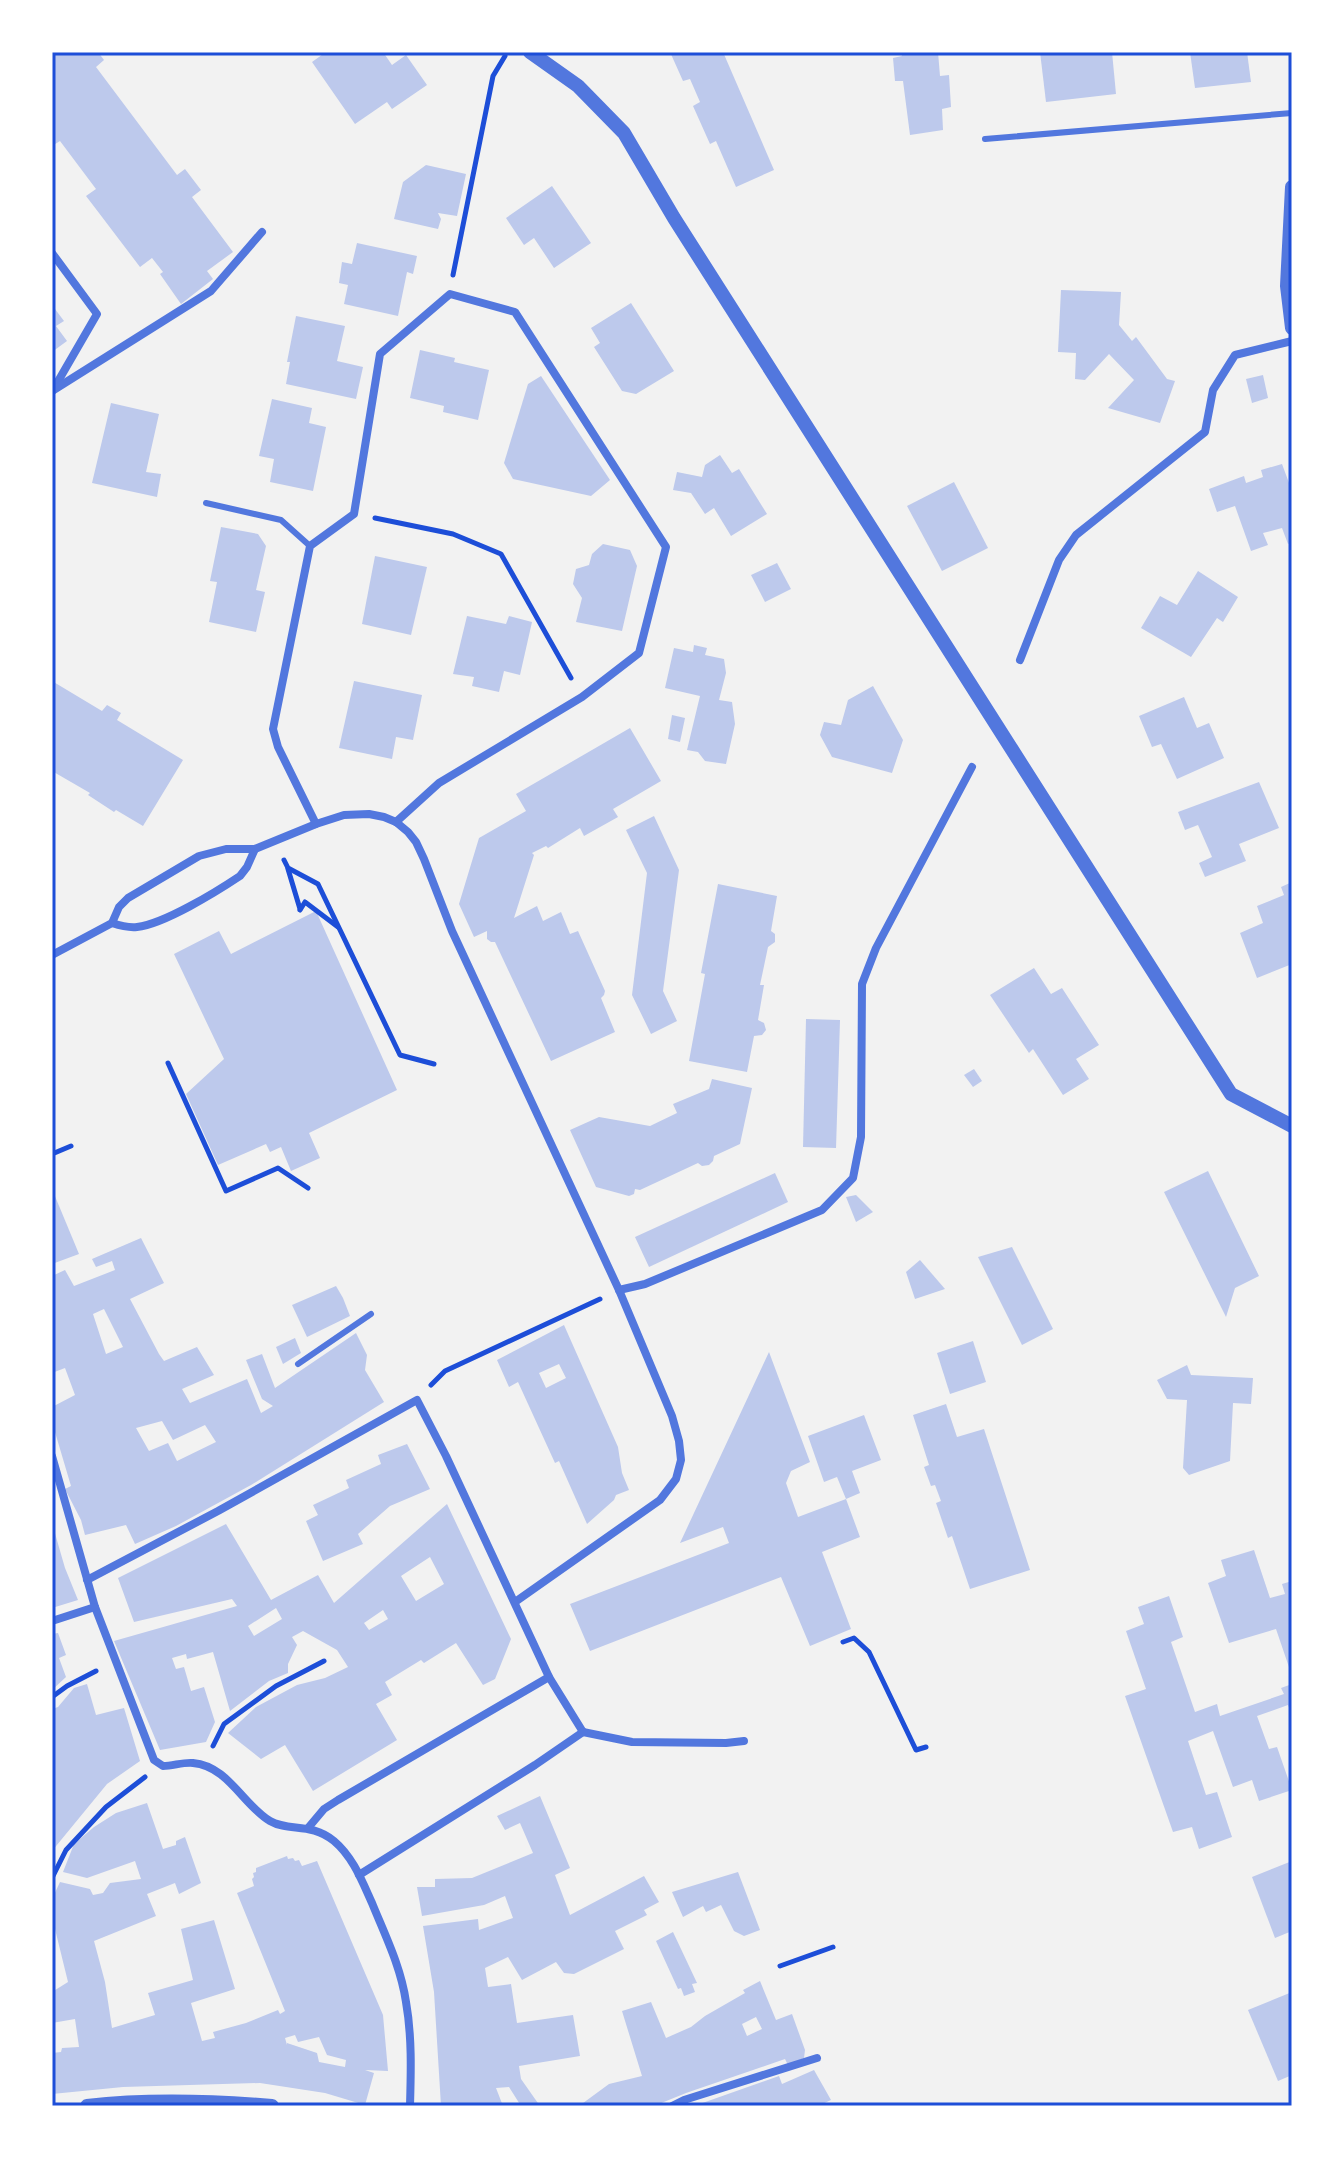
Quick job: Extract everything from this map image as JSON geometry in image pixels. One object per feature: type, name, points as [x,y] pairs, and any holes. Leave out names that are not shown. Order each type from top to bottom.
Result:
[{"type":"street","points":[[530,52],[578,86],[624,133],[674,218],[1231,1094],[1292,1126]]},
{"type":"street","points":[[1292,187],[1287,286],[1292,328]]},
{"type":"street","points":[[52,391],[211,291],[262,232]]},
{"type":"street","points":[[52,253],[97,314],[52,391]]},
{"type":"street","points":[[316,824],[278,747],[273,729],[310,546],[354,514],[380,354],[450,294],[515,312],[666,547],[639,653],[582,697],[439,783],[396,822]]},
{"type":"street","points":[[1020,660],[1059,560],[1076,535],[1205,432],[1213,390],[1235,355],[1292,341]]},
{"type":"street","points":[[619,1290],[645,1284],[822,1210],[853,1178],[861,1137],[862,984],[876,948],[972,767]]},
{"type":"street","points":[[112,923],[119,907],[128,898],[181,865],[214,851],[255,849],[344,815],[369,814],[396,822],[416,842],[452,931],[619,1290],[676,1426],[681,1451],[676,1479],[660,1500],[515,1602]]},
{"type":"street","points":[[52,955],[112,923],[145,926],[173,914],[240,876],[255,849]]},
{"type":"street","points":[[87,1580],[232,1504],[417,1400],[549,1677],[583,1732]]},
{"type":"street","points":[[52,1456],[95,1607],[150,1754],[163,1766],[193,1763],[209,1766],[270,1821],[317,1831],[332,1839],[350,1858],[394,1954],[406,2000],[411,2047],[410,2106]]},
{"type":"street","points":[[52,1621],[95,1607]]},
{"type":"street","points":[[308,1828],[324,1809],[338,1800],[549,1677]]},
{"type":"street","points":[[359,1875],[583,1732],[632,1742],[744,1741]]},
{"type":"street","points":[[672,2106],[817,2058]]},
{"type":"street","points":[[87,2106],[119,2102],[219,2102],[272,2106]]},
{"type":"lane","points":[[985,139],[1292,113]]},
{"type":"lane","points":[[206,503],[281,520],[310,546]]},
{"type":"lane","points":[[298,1364],[371,1314]]},
{"type":"path","points":[[450,294],[493,76],[507,52]]},
{"type":"path","points":[[354,514],[453,534],[501,554],[582,697]]},
{"type":"path","points":[[276,841],[288,868],[300,910],[305,902],[339,928]]},
{"type":"path","points":[[288,868],[318,884],[400,1055],[434,1064]]},
{"type":"path","points":[[168,1063],[226,1191],[278,1168],[308,1188]]},
{"type":"path","points":[[52,1154],[71,1146]]},
{"type":"path","points":[[417,1400],[445,1371],[619,1290]]},
{"type":"path","points":[[843,1642],[854,1638],[869,1652],[916,1750],[926,1747]]},
{"type":"path","points":[[209,1766],[213,1744],[224,1724],[276,1686],[324,1661]]},
{"type":"path","points":[[52,1697],[115,1662]]},
{"type":"path","points":[[52,1878],[66,1850],[106,1807],[163,1766]]},
{"type":"path","points":[[780,1966],[833,1947]]},
{"type":"building","points":[[52,52],[98,52],[104,60],[96,67],[177,175],[185,169],[201,190],[192,197],[233,252],[207,271],[213,279],[181,304],[152,258],[140,267],[86,196],[96,189],[60,141],[52,146]]},
{"type":"building","points":[[326,52],[383,52],[392,65],[406,55],[427,85],[392,109],[387,102],[355,124],[312,62]]},
{"type":"building","points":[[670,52],[723,52],[774,170],[736,187],[716,141],[710,144],[693,106],[700,102],[690,79],[683,81]]},
{"type":"building","points":[[901,52],[938,52],[940,76],[949,75],[951,107],[942,109],[943,130],[910,135],[903,81],[895,81],[893,58],[902,56]]},
{"type":"building","points":[[1040,52],[1112,52],[1116,94],[1046,102]]},
{"type":"building","points":[[1190,52],[1247,52],[1251,82],[1195,88]]},
{"type":"building","points":[[426,165],[466,174],[457,216],[438,213],[441,219],[438,229],[394,219],[403,182]]},
{"type":"building","points":[[552,186],[591,243],[554,268],[534,238],[524,245],[506,218]]},
{"type":"building","points":[[357,243],[417,256],[413,274],[407,272],[398,316],[344,304],[348,285],[339,283],[342,262],[352,264]]},
{"type":"building","points":[[1061,290],[1121,292],[1119,325],[1132,341],[1136,337],[1167,379],[1175,381],[1160,423],[1108,408],[1134,380],[1109,354],[1085,380],[1075,379],[1076,353],[1058,352]]},
{"type":"building","points":[[631,303],[674,371],[636,394],[622,391],[594,347],[600,343],[591,328]]},
{"type":"building","points":[[52,305],[64,321],[56,326],[67,341],[52,352]]},
{"type":"building","points":[[296,316],[345,326],[337,361],[363,367],[356,399],[286,384]]},
{"type":"building","points":[[420,350],[489,370],[478,420],[443,412],[444,406],[410,398]]},
{"type":"building","points":[[1263,375],[1268,398],[1252,403],[1246,379]]},
{"type":"building","points":[[541,376],[610,480],[591,496],[513,479],[504,463],[528,384]]},
{"type":"building","points":[[272,399],[312,408],[309,423],[326,427],[313,491],[270,482],[274,459],[259,456]]},
{"type":"building","points":[[111,403],[159,414],[146,472],[161,474],[157,497],[92,483]]},
{"type":"building","points":[[720,455],[732,473],[739,469],[767,514],[731,536],[714,508],[705,514],[691,493],[673,490],[677,472],[702,477],[705,465]]},
{"type":"building","points":[[1282,464],[1292,491],[1292,542],[1288,544],[1282,528],[1263,533],[1268,545],[1251,551],[1235,506],[1217,512],[1209,489],[1244,476],[1246,483],[1263,477],[1261,470]]},
{"type":"building","points":[[954,482],[988,548],[942,571],[907,506]]},
{"type":"building","points":[[221,527],[258,534],[266,546],[256,590],[265,592],[256,632],[209,622],[217,582],[210,581]]},
{"type":"building","points":[[603,544],[630,550],[637,566],[622,631],[576,622],[582,598],[573,584],[576,569],[589,565],[592,554]]},
{"type":"building","points":[[375,556],[427,567],[411,635],[362,624]]},
{"type":"building","points":[[777,563],[791,589],[765,602],[751,575]]},
{"type":"building","points":[[1198,571],[1238,597],[1223,622],[1217,618],[1191,657],[1141,628],[1160,596],[1177,605]]},
{"type":"building","points":[[467,616],[506,624],[509,616],[532,622],[520,675],[504,671],[499,692],[472,686],[474,677],[453,674]]},
{"type":"building","points":[[694,645],[707,648],[705,655],[724,659],[726,673],[719,700],[732,702],[735,724],[726,764],[705,761],[698,752],[687,750],[700,696],[665,688],[674,648],[693,652]]},
{"type":"building","points":[[52,681],[102,711],[107,705],[121,713],[117,720],[183,760],[143,826],[116,810],[114,812],[88,795],[90,793],[52,771]]},
{"type":"building","points":[[354,681],[422,695],[413,740],[396,737],[392,759],[339,748]]},
{"type":"building","points":[[873,686],[903,740],[892,773],[832,757],[820,735],[824,722],[841,725],[848,700]]},
{"type":"building","points":[[1184,697],[1197,728],[1209,723],[1224,758],[1177,779],[1161,744],[1152,747],[1139,716]]},
{"type":"building","points":[[672,715],[685,718],[680,742],[668,739]]},
{"type":"building","points":[[630,728],[661,781],[613,809],[618,817],[584,836],[580,828],[548,848],[546,846],[532,853],[534,855],[514,918],[537,906],[543,921],[561,912],[570,934],[578,931],[605,991],[601,998],[615,1032],[551,1061],[495,942],[487,939],[487,931],[474,937],[459,904],[479,838],[526,811],[516,794]]},
{"type":"building","points":[[1259,782],[1279,828],[1239,844],[1246,861],[1205,877],[1199,863],[1212,857],[1198,825],[1185,830],[1178,812]]},
{"type":"building","points":[[654,816],[679,870],[663,991],[677,1021],[651,1034],[632,995],[647,873],[626,830]]},
{"type":"building","points":[[1292,882],[1292,964],[1257,978],[1240,933],[1263,923],[1257,906],[1284,895],[1281,887]]},
{"type":"building","points":[[718,884],[777,896],[771,931],[775,934],[775,942],[768,947],[760,985],[764,985],[758,1020],[764,1023],[766,1030],[762,1035],[754,1036],[747,1072],[689,1061]]},
{"type":"building","points":[[316,911],[397,1090],[309,1133],[320,1158],[291,1171],[281,1147],[270,1152],[266,1144],[218,1165],[186,1094],[224,1059],[174,954],[219,931],[231,954]]},
{"type":"building","points":[[1034,968],[1051,994],[1062,988],[1099,1045],[1076,1059],[1089,1079],[1063,1095],[1033,1049],[1029,1053],[990,995]]},
{"type":"building","points":[[806,1019],[840,1020],[836,1148],[803,1147]]},
{"type":"building","points":[[974,1069],[982,1081],[973,1087],[964,1075]]},
{"type":"building","points":[[712,1079],[752,1088],[740,1144],[714,1156],[709,1165],[698,1163],[640,1190],[635,1189],[634,1194],[629,1196],[596,1187],[570,1130],[599,1117],[650,1126],[677,1113],[673,1104],[709,1089]]},
{"type":"building","points":[[1208,1171],[1259,1276],[1235,1288],[1226,1317],[1164,1192]]},
{"type":"building","points":[[775,1173],[788,1202],[649,1267],[635,1237]]},
{"type":"building","points":[[52,1189],[79,1254],[52,1264]]},
{"type":"building","points":[[856,1195],[873,1212],[856,1222],[846,1197]]},
{"type":"building","points":[[141,1238],[164,1283],[130,1299],[159,1354],[164,1361],[197,1347],[214,1375],[182,1389],[190,1403],[247,1379],[261,1413],[273,1406],[262,1399],[246,1360],[262,1354],[275,1388],[356,1333],[367,1355],[365,1370],[384,1402],[251,1485],[176,1526],[135,1544],[126,1525],[85,1535],[65,1489],[71,1486],[52,1422],[52,1407],[75,1395],[65,1368],[52,1373],[52,1276],[65,1270],[74,1286],[115,1270],[112,1261],[96,1267],[92,1259]],"holes":[[[104,1309],[123,1347],[106,1354],[93,1314]],[[162,1421],[173,1440],[205,1425],[216,1442],[177,1461],[168,1443],[149,1451],[136,1428]]]},
{"type":"building","points":[[1012,1247],[1053,1329],[1022,1345],[978,1257]]},
{"type":"building","points":[[920,1260],[945,1289],[915,1299],[906,1272]]},
{"type":"building","points":[[336,1286],[350,1316],[307,1337],[292,1305]]},
{"type":"building","points":[[564,1325],[618,1447],[622,1473],[629,1490],[616,1495],[587,1524],[518,1382],[509,1387],[497,1360]],"holes":[[[559,1364],[566,1378],[546,1388],[539,1373]]]},
{"type":"building","points":[[295,1338],[301,1353],[283,1364],[276,1347]]},
{"type":"building","points":[[973,1341],[986,1382],[950,1394],[937,1353]]},
{"type":"building","points":[[769,1352],[810,1462],[791,1471],[786,1483],[798,1517],[846,1499],[860,1537],[822,1552],[851,1629],[810,1646],[781,1577],[590,1651],[570,1604],[729,1543],[723,1527],[680,1543]]},
{"type":"building","points":[[1187,1365],[1191,1375],[1253,1378],[1251,1404],[1233,1403],[1230,1461],[1189,1475],[1183,1468],[1187,1400],[1167,1399],[1157,1380]]},
{"type":"building","points":[[946,1404],[957,1437],[984,1429],[1030,1570],[970,1589],[952,1536],[948,1538],[936,1503],[941,1501],[935,1485],[931,1486],[924,1467],[929,1465],[913,1415]]},
{"type":"building","points":[[864,1415],[881,1460],[852,1471],[860,1493],[846,1499],[837,1477],[824,1482],[808,1436]]},
{"type":"building","points":[[407,1444],[430,1489],[390,1506],[358,1534],[363,1544],[323,1561],[306,1521],[318,1515],[313,1505],[349,1488],[346,1480],[381,1464],[378,1455]]},
{"type":"building","points":[[447,1504],[511,1639],[495,1679],[483,1685],[456,1643],[385,1682],[392,1695],[376,1704],[397,1740],[313,1791],[285,1745],[261,1759],[228,1733],[256,1707],[297,1685],[325,1678],[348,1667],[337,1650],[303,1631],[292,1637],[297,1645],[288,1664],[288,1673],[269,1681],[230,1711],[213,1652],[187,1659],[186,1654],[172,1658],[176,1669],[184,1667],[191,1691],[204,1687],[215,1722],[206,1742],[160,1750],[114,1641],[237,1606],[232,1599],[134,1622],[118,1578],[226,1524],[271,1600],[318,1575],[334,1603]],"holes":[[[430,1557],[444,1584],[416,1601],[401,1576]],[[276,1608],[282,1619],[254,1636],[248,1626]],[[383,1610],[388,1619],[369,1630],[364,1623]]]},
{"type":"building","points":[[52,1523],[78,1600],[52,1608]]},
{"type":"building","points":[[1254,1550],[1270,1598],[1285,1594],[1282,1584],[1292,1581],[1292,1676],[1276,1629],[1229,1643],[1208,1583],[1226,1576],[1221,1560]]},
{"type":"building","points":[[1169,1596],[1183,1637],[1171,1642],[1195,1712],[1217,1704],[1220,1716],[1284,1694],[1281,1688],[1292,1684],[1292,1715],[1288,1705],[1257,1716],[1269,1749],[1277,1747],[1292,1790],[1259,1801],[1252,1780],[1233,1787],[1213,1731],[1188,1741],[1206,1795],[1217,1792],[1232,1837],[1199,1849],[1192,1827],[1173,1832],[1125,1696],[1146,1689],[1126,1631],[1144,1624],[1138,1607]]},
{"type":"building","points":[[58,1633],[66,1655],[59,1658],[66,1677],[52,1690],[52,1634]]},
{"type":"building","points":[[87,1684],[96,1715],[124,1708],[140,1761],[107,1784],[52,1851],[52,1709],[58,1707],[74,1688]]},
{"type":"building","points":[[540,1796],[570,1868],[555,1875],[570,1915],[644,1876],[659,1902],[644,1910],[647,1915],[615,1931],[624,1949],[574,1974],[564,1973],[556,1962],[522,1980],[508,1957],[485,1968],[488,1987],[511,1984],[517,2023],[573,2015],[580,2056],[519,2066],[521,2079],[540,2106],[521,2106],[509,2087],[496,2088],[503,2106],[441,2106],[434,1992],[423,1926],[478,1919],[479,1930],[513,1918],[505,1896],[484,1905],[422,1916],[417,1887],[435,1887],[435,1879],[472,1878],[533,1853],[520,1823],[505,1830],[497,1816]]},
{"type":"building","points":[[147,1803],[163,1849],[176,1845],[176,1841],[185,1837],[201,1883],[179,1894],[175,1883],[147,1894],[156,1916],[94,1941],[105,1982],[112,2028],[155,2015],[148,1993],[193,1980],[181,1929],[214,1920],[235,1989],[191,2003],[202,2041],[215,2038],[213,2032],[278,2010],[280,2014],[285,2011],[237,1893],[254,1886],[252,1879],[256,1868],[287,1856],[288,1859],[299,1860],[302,1866],[317,1861],[383,2015],[388,2071],[365,2070],[374,2073],[365,2105],[325,2093],[260,2083],[123,2087],[52,2094],[52,2053],[61,2052],[62,2048],[79,2047],[75,2019],[52,2023],[52,1992],[68,1982],[55,1929],[52,1930],[52,1899],[60,1882],[90,1889],[93,1895],[103,1893],[110,1883],[141,1879],[135,1861],[87,1878],[63,1872],[74,1844],[116,1813]],"holes":[[[295,2035],[298,2042],[319,2037],[327,2055],[346,2060],[345,2067],[319,2062],[317,2053],[287,2045],[285,2038]]]},
{"type":"building","points":[[1292,1861],[1292,1931],[1275,1938],[1252,1877]]},
{"type":"building","points":[[738,1872],[760,1930],[744,1936],[734,1931],[721,1905],[706,1912],[703,1906],[683,1917],[672,1892]]},
{"type":"building","points":[[673,1932],[697,1983],[692,1984],[695,1992],[684,1996],[656,1941]]},
{"type":"building","points":[[760,1981],[776,2020],[792,2014],[805,2050],[804,2058],[788,2065],[785,2059],[654,2106],[579,2106],[609,2084],[642,2076],[622,2011],[651,2002],[666,2038],[691,2027],[745,1993],[743,1990]],"holes":[[[756,2017],[762,2029],[747,2036],[742,2024]]]},
{"type":"building","points":[[1292,1992],[1292,2075],[1278,2081],[1248,2010]]},
{"type":"building","points":[[814,2070],[831,2100],[818,2106],[694,2106],[779,2076],[782,2084]]}]
